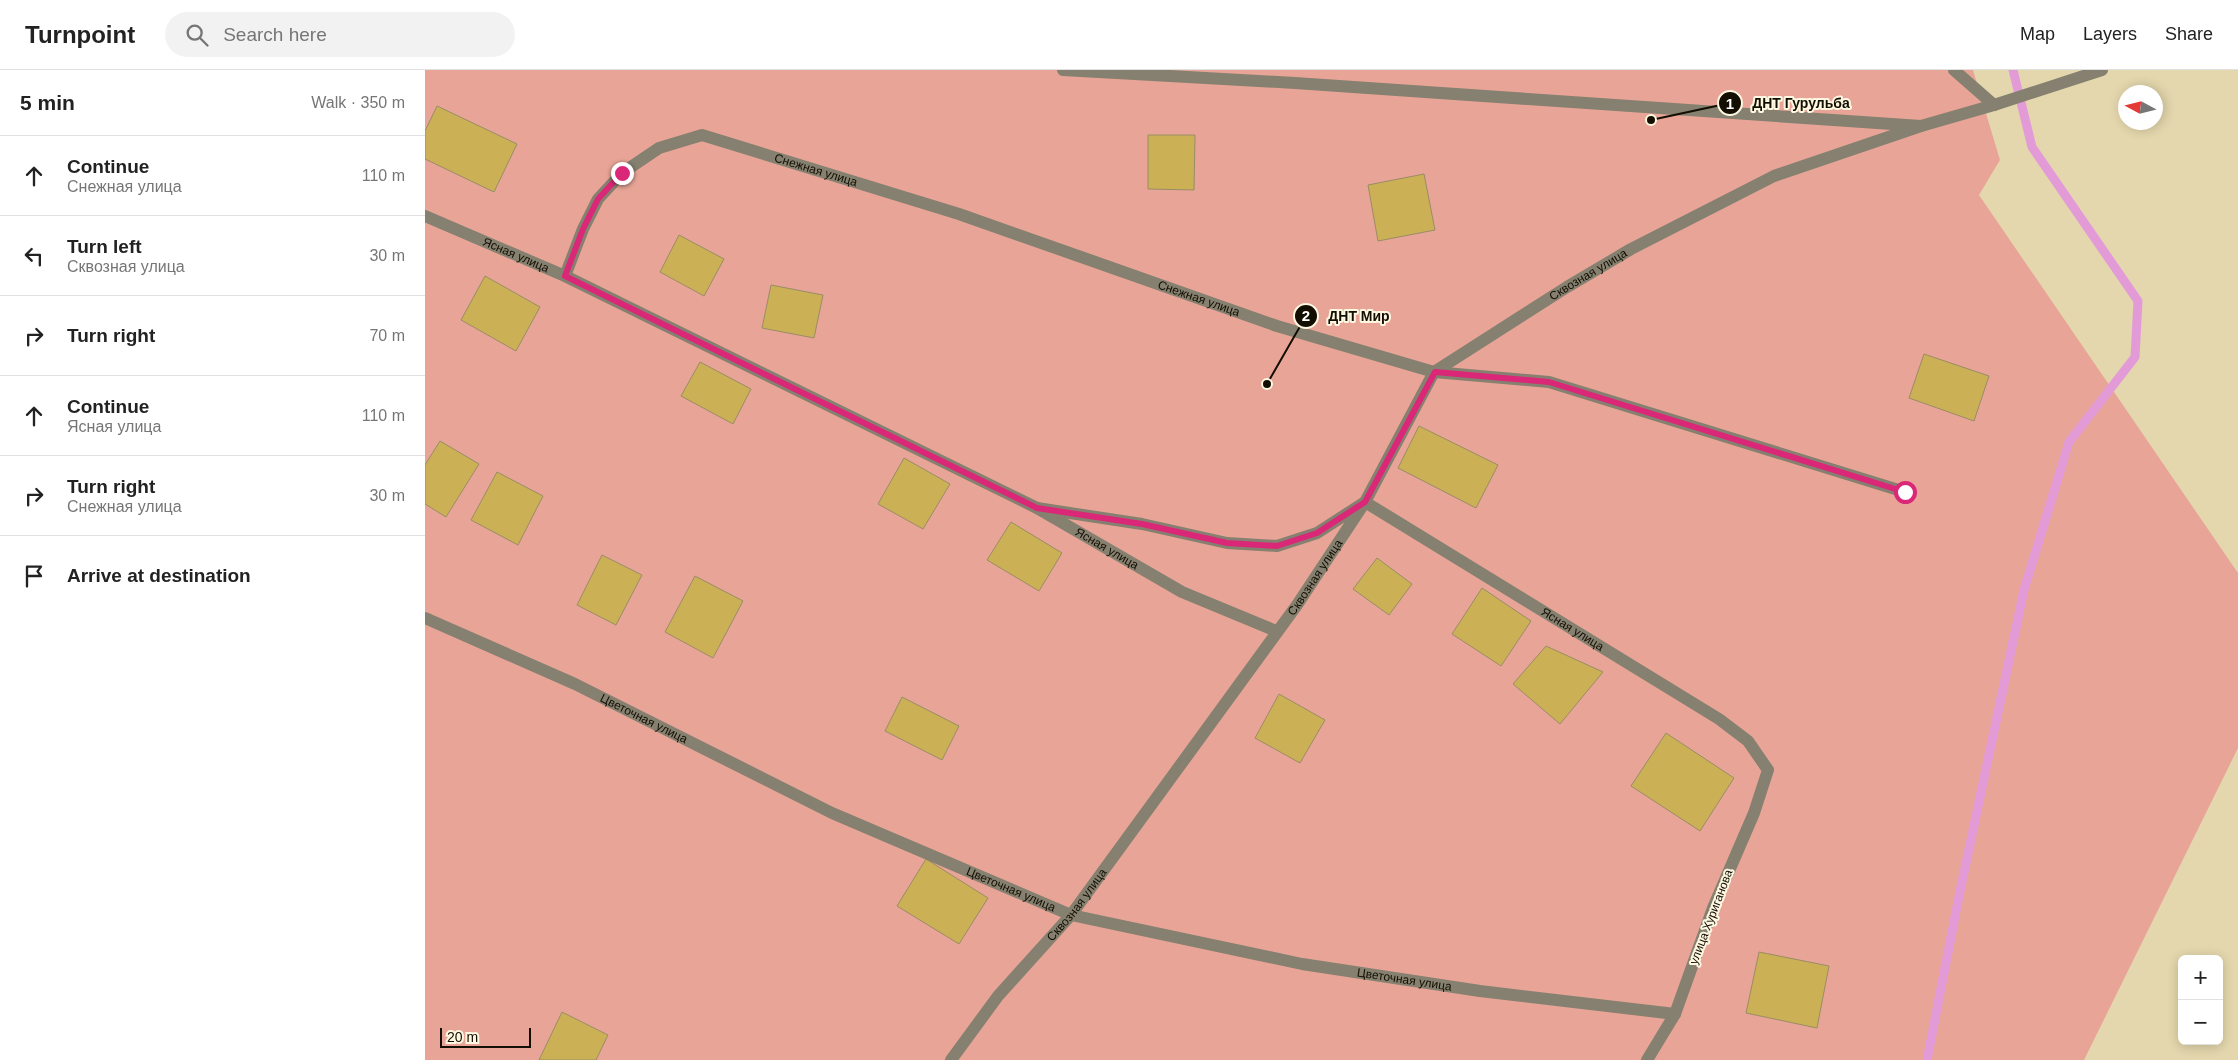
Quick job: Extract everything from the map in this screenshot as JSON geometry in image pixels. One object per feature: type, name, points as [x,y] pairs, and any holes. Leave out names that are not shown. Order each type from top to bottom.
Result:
[{"type":"street","points":[[1063,70],[1305,84],[1921,126]]},
{"type":"street","points":[[1954,70],[1994,105]]},
{"type":"street","name":"Сквозная улица","points":[[951,1060],[998,996],[1071,915],[1276,631],[1297,605],[1365,502],[1435,372],[1567,287],[1623,254],[1774,176],[1921,126],[2008,101],[2102,70]]},
{"type":"street","name":"Снежная улица","points":[[565,276],[583,229],[598,199],[622,173],[659,148],[702,135],[959,214],[1277,326],[1435,372],[1549,382],[1905,492]]},
{"type":"street","name":"Ясная улица","points":[[425,216],[565,276],[1037,508],[1182,592],[1276,631]]},
{"type":"street","points":[[1037,508],[1142,524],[1227,543],[1277,546],[1317,533],[1365,502]]},
{"type":"street","name":"Ясная улица","points":[[1365,502],[1719,719],[1748,741],[1768,770]]},
{"type":"street","name":"Цветочная улица","points":[[425,618],[575,684],[832,813],[1071,915],[1302,964],[1480,991],[1675,1014]]},
{"type":"street","name":"улица Хуриганова","points":[[1647,1060],[1675,1014],[1713,908],[1754,813],[1768,770]]},
{"type":"shaded area","points":[[425,70],[1973,70],[2000,160],[1979,195],[2238,573],[2238,748],[2084,1060],[425,1060]]},
{"type":"building","points":[[437,106],[517,144],[494,192],[425,159],[425,131]]},
{"type":"building","points":[[1148,135],[1195,135],[1194,190],[1148,189]]},
{"type":"building","points":[[1424,174],[1435,230],[1378,241],[1368,185]]},
{"type":"building","points":[[679,235],[724,259],[704,296],[660,272]]},
{"type":"building","points":[[485,276],[540,307],[516,351],[461,320]]},
{"type":"building","points":[[771,285],[823,295],[814,338],[762,328]]},
{"type":"building","points":[[1924,354],[1989,376],[1974,421],[1909,398]]},
{"type":"building","points":[[700,362],[751,389],[733,424],[681,396]]},
{"type":"building","points":[[1419,426],[1498,465],[1476,508],[1398,468]]},
{"type":"building","points":[[440,441],[479,464],[446,517],[425,504],[425,465]]},
{"type":"building","points":[[904,458],[950,484],[923,529],[878,504]]},
{"type":"building","points":[[497,472],[543,496],[518,545],[471,520]]},
{"type":"building","points":[[1011,522],[1062,553],[1039,591],[987,560]]},
{"type":"building","points":[[602,555],[642,575],[616,625],[577,605]]},
{"type":"building","points":[[1377,558],[1412,584],[1389,615],[1353,589]]},
{"type":"building","points":[[695,576],[743,601],[713,658],[665,632]]},
{"type":"building","points":[[1482,588],[1531,621],[1501,666],[1452,634]]},
{"type":"building","points":[[1546,646],[1603,672],[1560,724],[1513,684]]},
{"type":"building","points":[[1279,694],[1325,720],[1300,763],[1255,738]]},
{"type":"building","points":[[902,697],[959,726],[942,760],[885,731]]},
{"type":"building","points":[[1666,733],[1734,778],[1700,831],[1631,786]]},
{"type":"building","points":[[926,859],[988,898],[959,944],[897,906]]},
{"type":"building","points":[[1759,952],[1829,966],[1817,1028],[1746,1013]]},
{"type":"building","points":[[562,1012],[608,1035],[596,1060],[539,1060]]},
{"type":"waterway","points":[[1927,1060],[1959,896],[2024,590],[2069,442],[2135,357],[2138,301],[2032,147],[2013,70]]},
{"type":"place","name":"ДНТ Гурульба","points":[[1651,120]]},
{"type":"place","name":"ДНТ Мир","points":[[1267,384]]},
{"type":"route","points":[[622,173],[598,199],[583,229],[565,276],[1037,508],[1142,524],[1227,543],[1277,546],[1317,533],[1365,502],[1435,372],[1549,382],[1905,492]]}]
